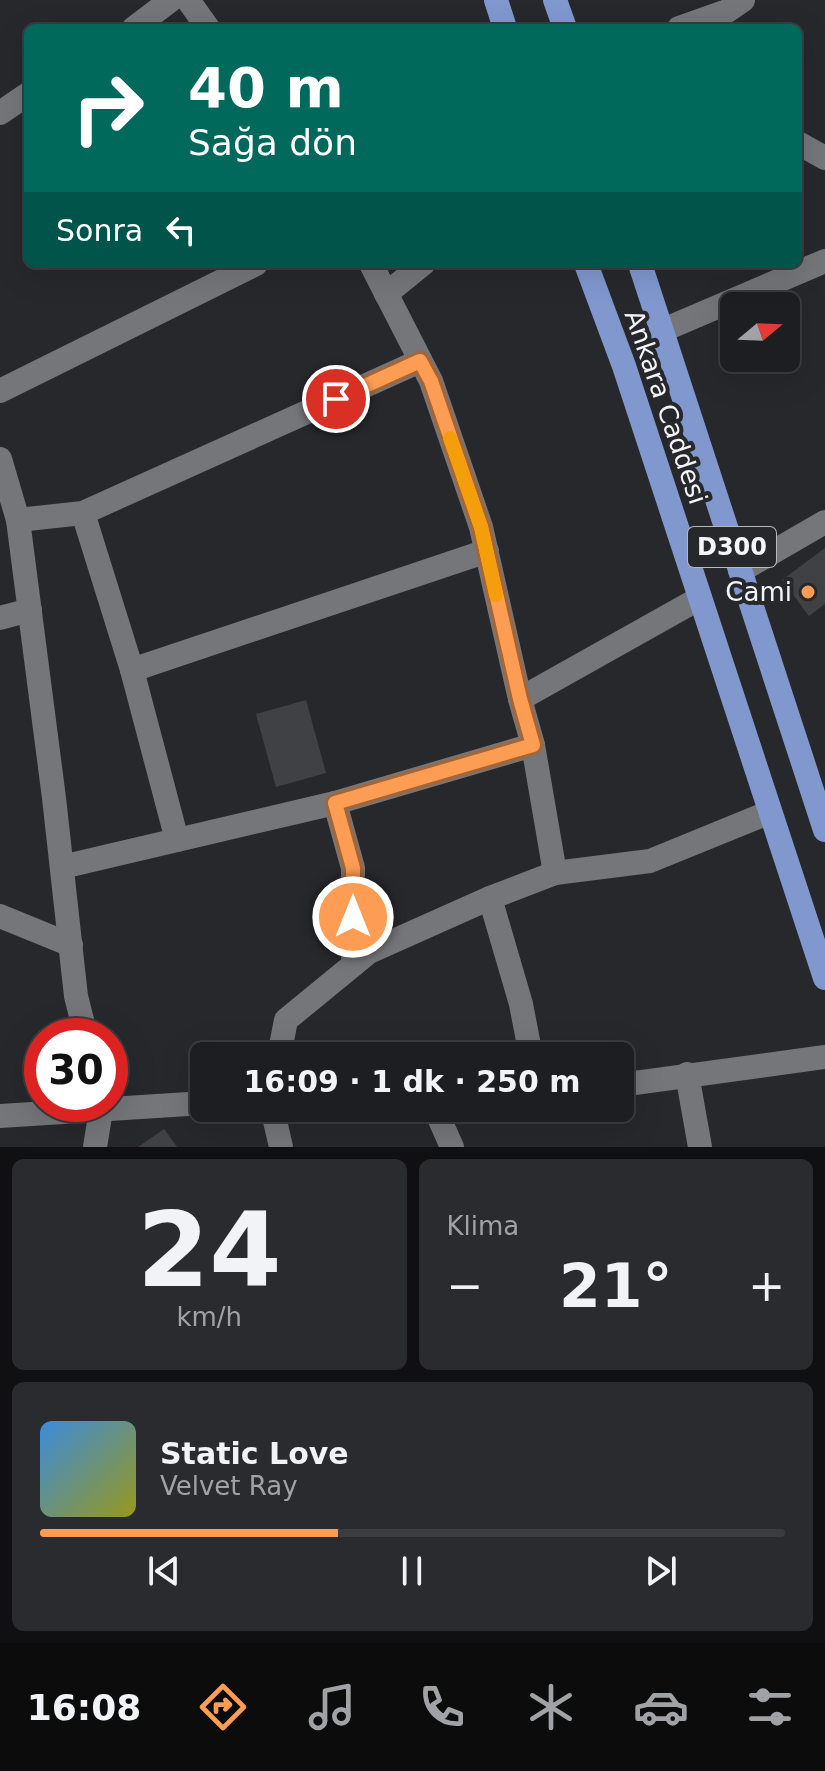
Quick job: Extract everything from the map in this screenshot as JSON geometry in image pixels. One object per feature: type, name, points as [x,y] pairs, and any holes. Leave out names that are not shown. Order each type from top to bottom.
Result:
[{"type":"highway","points":[[496,0],[504,24]]},
{"type":"highway","points":[[555,0],[564,24]]},
{"type":"highway","name":"Ankara Caddesi","points":[[587,268],[624,366],[825,978]]},
{"type":"highway","name":"Ankara Caddesi","points":[[641,268],[825,830]]},
{"type":"street","points":[[139,24],[171,0]]},
{"type":"street","points":[[188,0],[205,24]]},
{"type":"street","points":[[688,24],[730,4]]},
{"type":"street","points":[[0,113],[24,97]]},
{"type":"street","points":[[802,145],[825,158]]},
{"type":"street","points":[[661,331],[825,261]]},
{"type":"street","points":[[0,391],[248,268]]},
{"type":"street","points":[[373,268],[441,410],[481,527],[533,745],[555,873]]},
{"type":"street","points":[[386,294],[418,268]]},
{"type":"street","points":[[18,520],[83,513],[420,361]]},
{"type":"street","points":[[0,459],[18,520],[76,996],[82,1018]]},
{"type":"street","points":[[83,513],[132,670],[177,840]]},
{"type":"street","points":[[740,571],[825,522]]},
{"type":"street","points":[[132,670],[487,551]]},
{"type":"street","points":[[520,699],[700,598]]},
{"type":"street","points":[[0,618],[30,610]]},
{"type":"street","points":[[62,867],[335,803],[533,745]]},
{"type":"street","points":[[335,803],[353,868],[353,965]]},
{"type":"street","points":[[282,1042],[286,1020],[369,952],[490,898],[555,873],[650,861],[770,812]]},
{"type":"street","points":[[490,898],[521,1004],[528,1042]]},
{"type":"street","points":[[0,916],[71,945]]},
{"type":"street","points":[[634,1083],[825,1057]]},
{"type":"street","points":[[687,1074],[700,1147]]},
{"type":"street","points":[[128,1106],[190,1104]]},
{"type":"street","points":[[0,1116],[24,1114]]},
{"type":"street","points":[[95,1147],[99,1122]]},
{"type":"street","points":[[275,1122],[281,1147]]},
{"type":"street","points":[[449,1122],[452,1147]]},
{"type":"building","name":"Cami","points":[[825,548],[825,604],[809,616],[782,580]]},
{"type":"building","points":[[306,700],[326,773],[276,787],[256,714]]},
{"type":"building","points":[[164,1129],[177,1147],[138,1147]]},
{"type":"slow traffic","points":[[450,438],[481,527],[496,595]]},
{"type":"place","name":"Cami","points":[[808,592]]},
{"type":"route","points":[[336,399],[420,361],[431,381],[481,527],[533,745],[335,803],[353,868],[353,917]]}]
